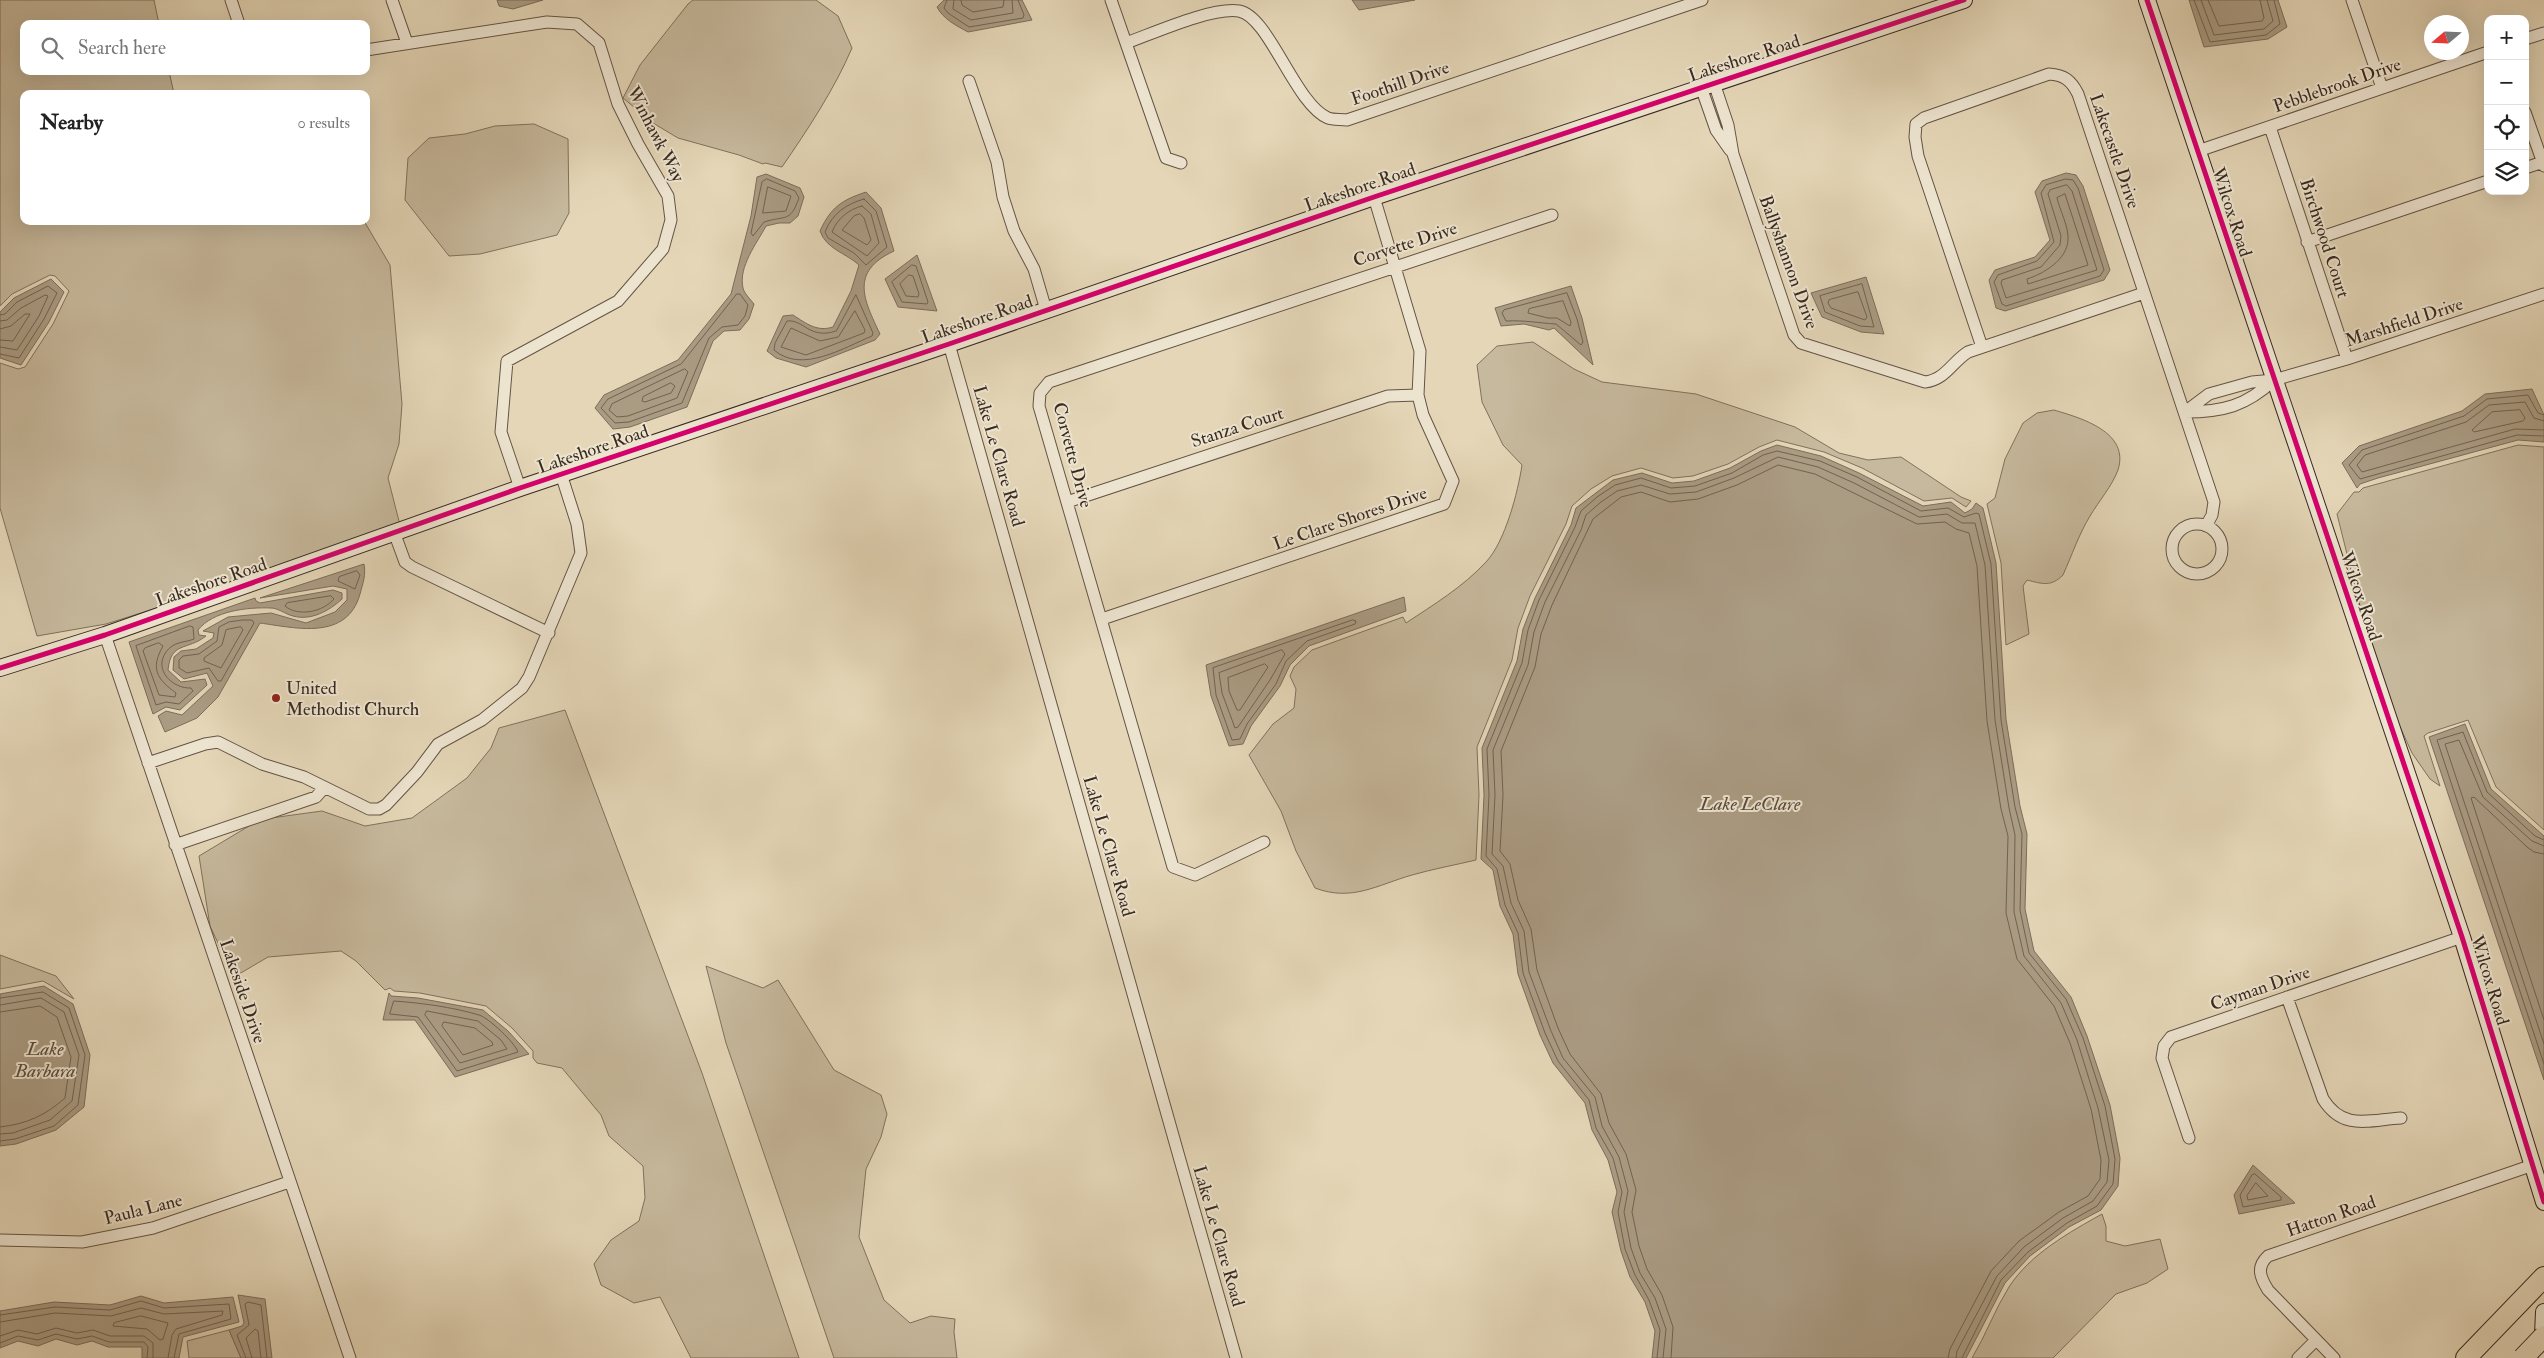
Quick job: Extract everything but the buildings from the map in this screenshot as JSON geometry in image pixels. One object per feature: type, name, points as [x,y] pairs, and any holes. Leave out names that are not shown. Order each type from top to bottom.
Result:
[{"type":"highway","points":[[2466,1358],[2494,1326],[2544,1277]]},
{"type":"highway","points":[[2488,1352],[2544,1294]]},
{"type":"highway","points":[[2523,1358],[2544,1336]]},
{"type":"street","points":[[231,0],[238,20]]},
{"type":"street","points":[[392,0],[407,43]]},
{"type":"street","points":[[1111,0],[1166,158],[1181,163]]},
{"type":"street","name":"Foothill Drive","points":[[1126,43],[1220,11],[1241,11],[1256,22],[1314,109],[1329,119],[1347,120],[1702,0]]},
{"type":"street","name":"Lakeshore Road","points":[[0,668],[105,635],[520,488],[949,344],[1374,197],[1964,0]]},
{"type":"street","name":"Wilcox Road","points":[[2147,0],[2462,937],[2544,1202]]},
{"type":"street","points":[[2352,0],[2382,88]]},
{"type":"street","name":"Winhawk Way","points":[[370,49],[547,22],[577,24],[599,44],[618,104],[638,144],[668,196],[671,220],[662,249],[618,301],[507,361],[501,432],[520,488]]},
{"type":"street","points":[[2529,39],[2544,33]]},
{"type":"street","name":"Pebblebrook Drive","points":[[2198,151],[2484,53]]},
{"type":"street","name":"Lakecastle Drive","points":[[1982,347],[1918,156],[1915,136],[1916,124],[1924,118],[2048,74],[2061,75],[2072,83],[2078,94],[2214,502],[2212,515],[2206,526]]},
{"type":"street","points":[[969,81],[997,162],[1003,197],[1014,232],[1034,269],[1046,310]]},
{"type":"street","name":"Ballyshannon Drive","points":[[1707,85],[1716,130],[1733,154],[1794,335],[1801,344],[1925,382],[1940,379],[1957,359],[1982,347],[2144,293]]},
{"type":"street","points":[[2529,124],[2543,164],[2529,167]]},
{"type":"street","name":"Birchwood Court","points":[[2270,127],[2347,359]]},
{"type":"street","points":[[2308,242],[2484,182]]},
{"type":"street","name":"Le Clare Shores Drive","points":[[1102,619],[1444,504],[1453,481],[1423,415],[1418,394],[1420,351],[1374,197]]},
{"type":"street","name":"Corvette Drive","points":[[1264,842],[1195,875],[1173,867],[1039,406],[1040,393],[1049,382],[1552,215]]},
{"type":"street","name":"Marshfield Drive","points":[[2185,412],[2209,394],[2252,382],[2274,380],[2347,359],[2544,294]]},
{"type":"street","name":"Lake Le Clare Road","points":[[949,344],[1236,1358]]},
{"type":"street","name":"Marshfield Drive","points":[[2185,412],[2215,412],[2256,396],[2274,380]]},
{"type":"street","name":"Stanza Court","points":[[1067,502],[1388,396],[1418,394]]},
{"type":"street","points":[[148,763],[204,744],[218,742],[248,758],[304,777],[369,809],[379,809],[386,805],[418,772],[438,744],[482,720],[522,688],[529,677],[581,553],[577,524],[561,474]]},
{"type":"street","points":[[2190,524],[2206,526],[2218,536],[2221,552],[2219,560],[2214,566],[2200,573],[2184,570],[2174,558],[2173,541],[2177,534],[2190,524]]},
{"type":"street","points":[[394,532],[405,562],[548,633]]},
{"type":"street","name":"Lakeside Drive","points":[[105,635],[350,1358]]},
{"type":"street","points":[[176,845],[316,797],[324,788]]},
{"type":"street","name":"Cayman Drive","points":[[2189,1138],[2162,1058],[2164,1046],[2171,1037],[2462,937]]},
{"type":"street","points":[[2287,997],[2323,1099],[2331,1111],[2347,1121],[2401,1118]]},
{"type":"street","name":"Hatton Road","points":[[2334,1358],[2263,1282],[2259,1269],[2262,1261],[2268,1256],[2533,1165]]},
{"type":"street","name":"Paula Lane","points":[[0,1240],[82,1242],[153,1228],[289,1182]]},
{"type":"street","points":[[2542,1358],[2544,1312]]},
{"type":"street","points":[[2298,1358],[2316,1340]]},
{"type":"shaded area","points":[[0,0],[154,0],[158,20],[20,20],[20,75],[170,75],[173,90],[20,90],[20,225],[366,225],[390,265],[402,404],[399,444],[388,478],[400,525],[233,584],[106,624],[37,636],[0,508],[0,363],[18,369],[25,367],[53,324],[69,291],[55,276],[50,275],[12,294],[0,306]]},
{"type":"shaded area","points":[[693,0],[816,0],[838,16],[852,48],[829,94],[782,167],[763,164],[739,155],[678,138],[653,123],[623,98],[640,65]]},
{"type":"shaded area","points":[[534,124],[568,139],[569,213],[557,235],[480,254],[449,256],[405,200],[408,158],[429,138],[465,134],[495,126]]},
{"type":"shaded area","points":[[1533,342],[1574,369],[1602,382],[1696,394],[1795,427],[1839,453],[1868,460],[1901,457],[1961,497],[1971,501],[1966,507],[1952,498],[1924,501],[1862,468],[1824,452],[1777,440],[1759,447],[1728,464],[1693,476],[1673,478],[1641,468],[1612,476],[1591,489],[1572,506],[1566,524],[1530,596],[1518,628],[1512,660],[1477,747],[1479,795],[1476,860],[1420,873],[1353,893],[1328,892],[1315,888],[1296,851],[1281,811],[1249,755],[1273,724],[1294,708],[1296,689],[1290,676],[1294,667],[1312,650],[1403,617],[1406,623],[1458,588],[1493,553],[1510,516],[1522,465],[1503,445],[1482,402],[1477,365],[1497,346]]},
{"type":"shaded area","points":[[2054,410],[2089,422],[2110,436],[2117,446],[2120,457],[2118,470],[2109,488],[2086,523],[2063,575],[2059,579],[2046,584],[2027,580],[2023,586],[2029,634],[2006,645],[2001,563],[1987,504],[1995,498],[2005,459],[2023,423],[2037,413]]},
{"type":"shaded area","points":[[2518,445],[2544,447],[2544,830],[2496,787],[2468,720],[2424,736],[2440,786],[2430,779],[2412,753],[2390,705],[2369,642],[2337,514],[2354,492],[2359,492],[2363,488]]},
{"type":"shaded area","points":[[565,710],[702,1073],[799,1358],[691,1358],[660,1297],[634,1303],[601,1285],[594,1264],[611,1240],[639,1221],[645,1198],[643,1166],[609,1136],[601,1115],[562,1068],[537,1063],[533,1058],[533,1051],[512,1028],[486,1006],[420,993],[394,991],[390,988],[385,990],[356,961],[341,951],[268,957],[234,977],[210,926],[199,856],[249,826],[271,818],[322,811],[365,826],[412,818],[467,778],[491,748],[499,728]]},
{"type":"shaded area","points":[[0,955],[56,976],[74,999],[43,981],[0,989]]},
{"type":"shaded area","points":[[706,966],[763,988],[778,980],[834,1070],[881,1095],[887,1114],[881,1137],[866,1169],[859,1237],[884,1300],[910,1323],[931,1316],[955,1319],[954,1332],[957,1358],[834,1358],[726,1043]]},
{"type":"shaded area","points":[[2102,1214],[2106,1226],[2106,1241],[2125,1246],[2160,1239],[2168,1269],[2147,1283],[2116,1294],[2053,1358],[1972,1358],[2004,1295],[2018,1275],[2051,1245]]},
{"type":"shaded area","points":[[229,1330],[241,1358],[189,1358],[187,1341]]},
{"type":"water","points":[[497,0],[543,0],[513,9],[499,6]]},
{"type":"water","points":[[944,0],[1022,0],[1032,20],[968,32],[951,22],[937,7]]},
{"type":"water","points":[[1352,0],[1415,0],[1359,10]]},
{"type":"water","points":[[2189,0],[2278,0],[2287,27],[2268,39],[2204,47]]},
{"type":"water","points":[[2066,173],[2076,175],[2083,186],[2110,270],[2104,280],[2005,311],[1996,308],[1989,280],[1995,270],[2035,257],[2050,240],[2035,192],[2042,181]]},
{"type":"water","points":[[766,174],[800,188],[804,197],[798,216],[790,223],[766,226],[749,256],[742,280],[747,296],[754,304],[749,319],[740,330],[724,331],[713,341],[687,407],[630,427],[613,429],[595,408],[604,395],[678,360],[731,294],[751,216],[757,177]]},
{"type":"water","points":[[866,192],[881,208],[894,251],[880,259],[871,268],[864,288],[869,310],[880,334],[875,340],[806,367],[776,358],[767,351],[783,316],[793,315],[817,328],[833,327],[851,291],[859,265],[832,247],[820,231],[828,216],[838,205]]},
{"type":"water","points":[[917,255],[937,311],[898,307],[885,279]]},
{"type":"water","points":[[1866,277],[1884,334],[1861,332],[1822,317],[1811,293]]},
{"type":"water","points":[[51,279],[64,292],[49,322],[21,365],[0,358],[0,312],[14,298]]},
{"type":"water","points":[[1571,286],[1582,318],[1593,365],[1554,328],[1549,330],[1524,324],[1501,326],[1495,308]]},
{"type":"water","points":[[2532,389],[2544,415],[2544,442],[2518,440],[2378,478],[2360,484],[2357,488],[2342,463],[2359,446],[2462,411],[2485,394]]},
{"type":"water","name":"Lake LeClare","points":[[1777,445],[1821,456],[1923,506],[1951,502],[1965,513],[1972,509],[1976,503],[1983,508],[1996,563],[2006,719],[2020,806],[2027,834],[2025,909],[2034,951],[2071,997],[2087,1036],[2110,1105],[2120,1158],[2118,1186],[2101,1210],[2069,1227],[2030,1256],[2005,1283],[1966,1358],[1652,1358],[1655,1331],[1645,1302],[1630,1277],[1621,1251],[1612,1212],[1617,1192],[1608,1160],[1592,1130],[1585,1103],[1553,1063],[1540,1035],[1518,974],[1513,934],[1500,906],[1493,870],[1481,859],[1484,795],[1482,748],[1517,661],[1523,629],[1535,598],[1571,525],[1576,508],[1613,480],[1642,473],[1672,483],[1694,481],[1730,468],[1761,451]]},
{"type":"water","points":[[364,564],[363,583],[360,594],[353,609],[344,619],[332,625],[319,628],[289,627],[260,623],[218,697],[197,718],[165,732],[158,716],[166,711],[182,715],[213,686],[207,673],[184,679],[173,670],[174,657],[181,651],[196,649],[213,638],[214,633],[203,631],[228,617],[271,613],[306,623],[335,612],[347,600],[347,589],[333,586],[260,598]]},
{"type":"water","points":[[333,590],[342,593],[342,599],[326,611],[313,616],[300,617],[290,615],[274,608],[252,608],[221,614],[212,618],[198,630],[199,635],[206,636],[199,641],[176,650],[168,670],[181,682],[205,679],[207,685],[180,710],[166,707],[153,714],[129,642],[255,598],[260,603]]},
{"type":"water","points":[[1404,597],[1406,611],[1309,646],[1290,665],[1280,686],[1251,726],[1243,744],[1229,746],[1211,696],[1206,665]]},
{"type":"water","points":[[2465,724],[2491,789],[2544,836],[2544,1080],[2429,737]]},
{"type":"water","name":"Lake Barbara","points":[[44,986],[73,1004],[90,1055],[84,1107],[56,1130],[16,1144],[0,1146],[0,994]]},
{"type":"water","points":[[389,993],[391,996],[418,998],[483,1010],[508,1031],[529,1054],[455,1077],[415,1020],[383,1020]]},
{"type":"water","points":[[2253,1165],[2295,1203],[2239,1214],[2234,1195]]},
{"type":"water","points":[[238,1295],[265,1299],[272,1358],[241,1358],[229,1330],[242,1326],[244,1323]]},
{"type":"water","points":[[141,1296],[164,1303],[233,1297],[239,1322],[183,1337],[179,1358],[142,1358],[142,1347],[108,1347],[92,1341],[77,1345],[56,1339],[38,1346],[18,1341],[0,1348],[0,1311],[54,1302],[110,1305]]},
{"type":"cycle path","points":[[0,668],[105,635],[520,488],[949,344],[1374,197],[1964,0]]},
{"type":"cycle path","points":[[2147,0],[2462,937],[2544,1202]]},
{"type":"place","name":"United Methodist Church","points":[[276,698]]}]
